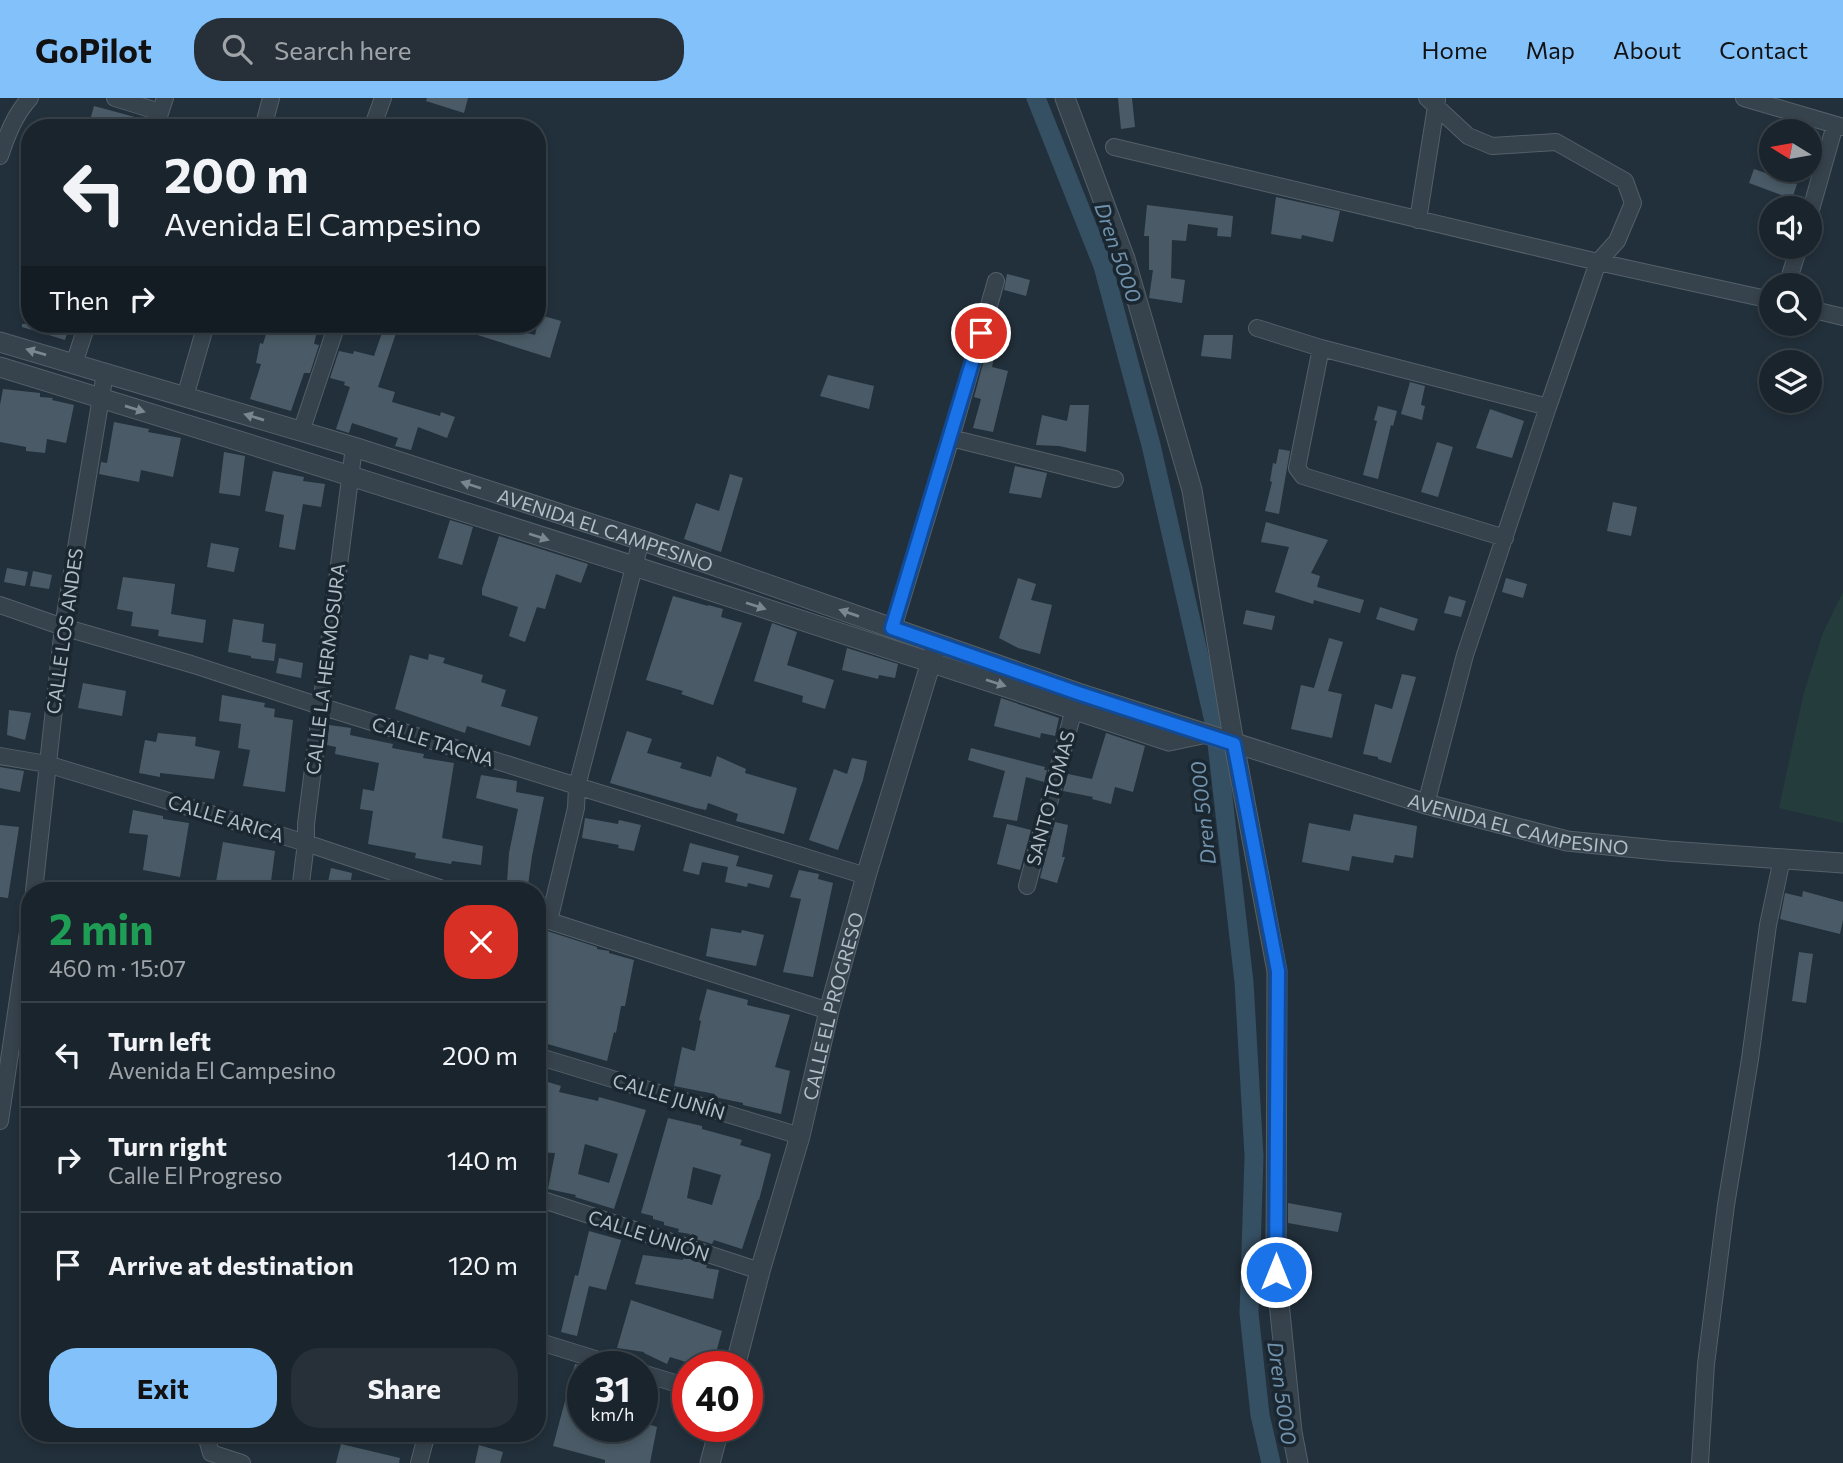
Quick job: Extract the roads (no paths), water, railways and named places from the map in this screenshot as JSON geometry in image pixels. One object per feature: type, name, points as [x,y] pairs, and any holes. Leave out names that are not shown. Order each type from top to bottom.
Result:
[{"type":"street","points":[[0,156],[5,139],[30,98]]},
{"type":"street","points":[[115,98],[162,105]]},
{"type":"street","points":[[265,119],[271,98]]},
{"type":"street","points":[[375,119],[383,98]]},
{"type":"street","points":[[1065,98],[1125,259],[1192,490],[1233,743],[1278,971],[1276,1272],[1292,1432],[1298,1463]]},
{"type":"street","points":[[1744,98],[1839,126],[1816,196]]},
{"type":"street","points":[[1418,220],[1433,101]]},
{"type":"street","points":[[1426,804],[1465,655],[1548,407],[1598,262],[1617,241],[1633,203],[1625,181],[1556,142],[1492,146],[1468,136],[1433,101]]},
{"type":"street","points":[[1114,147],[1598,262],[1759,297]]},
{"type":"street","points":[[892,628],[996,281]]},
{"type":"street","points":[[1822,312],[1843,317]]},
{"type":"street","points":[[1257,328],[1321,348],[1548,407]]},
{"type":"street","points":[[74,364],[84,333]]},
{"type":"street","points":[[185,397],[203,333]]},
{"type":"street","points":[[302,432],[334,333]]},
{"type":"street","points":[[1,369],[4,343]]},
{"type":"street","name":"AVENIDA EL CAMPESINO","points":[[4,343],[354,447],[641,540],[892,628],[933,653],[1074,709],[1169,741],[1203,734]]},
{"type":"street","points":[[1321,348],[1297,468],[1303,476],[1505,538]]},
{"type":"street","name":"AVENIDA EL CAMPESINO","points":[[1,369],[634,567],[933,653],[1426,804],[1567,841],[1843,863]]},
{"type":"street","name":"CALLE LOS ANDES","points":[[35,882],[63,626],[105,373]]},
{"type":"street","points":[[951,438],[1115,479]]},
{"type":"street","name":"CALLE LA HERMOSURA","points":[[301,882],[320,706],[354,447]]},
{"type":"street","points":[[546,909],[576,808],[577,786],[641,540]]},
{"type":"street","name":"CALLE TACNA","points":[[0,605],[866,876]]},
{"type":"street","name":"CALLE EL PROGRESO","points":[[740,1351],[760,1271],[800,1136],[829,1012],[866,876],[933,653]]},
{"type":"street","name":"SANTO TOMAS","points":[[1027,886],[1074,709]]},
{"type":"street","name":"CALLE ARICA","points":[[0,757],[47,764],[306,843],[422,882]]},
{"type":"street","points":[[1700,1463],[1706,1364],[1726,1205],[1768,925],[1782,859]]},
{"type":"street","points":[[546,920],[829,1012]]},
{"type":"street","points":[[0,1121],[21,977]]},
{"type":"street","points":[[13,1030],[21,1032]]},
{"type":"street","name":"CALLE JUNÍN","points":[[546,1059],[800,1136]]},
{"type":"street","name":"CALLE UNIÓN","points":[[546,1201],[760,1271]]},
{"type":"street","points":[[546,1344],[569,1351]]},
{"type":"street","points":[[208,1442],[211,1453],[242,1463]]},
{"type":"street","points":[[419,1463],[425,1442]]},
{"type":"street","points":[[710,1463],[716,1442]]},
{"type":"waterway","name":"Dren 5000","points":[[1036,98],[1103,266],[1151,445],[1215,726],[1244,982],[1254,1156],[1249,1313],[1260,1415],[1271,1463]]}]
